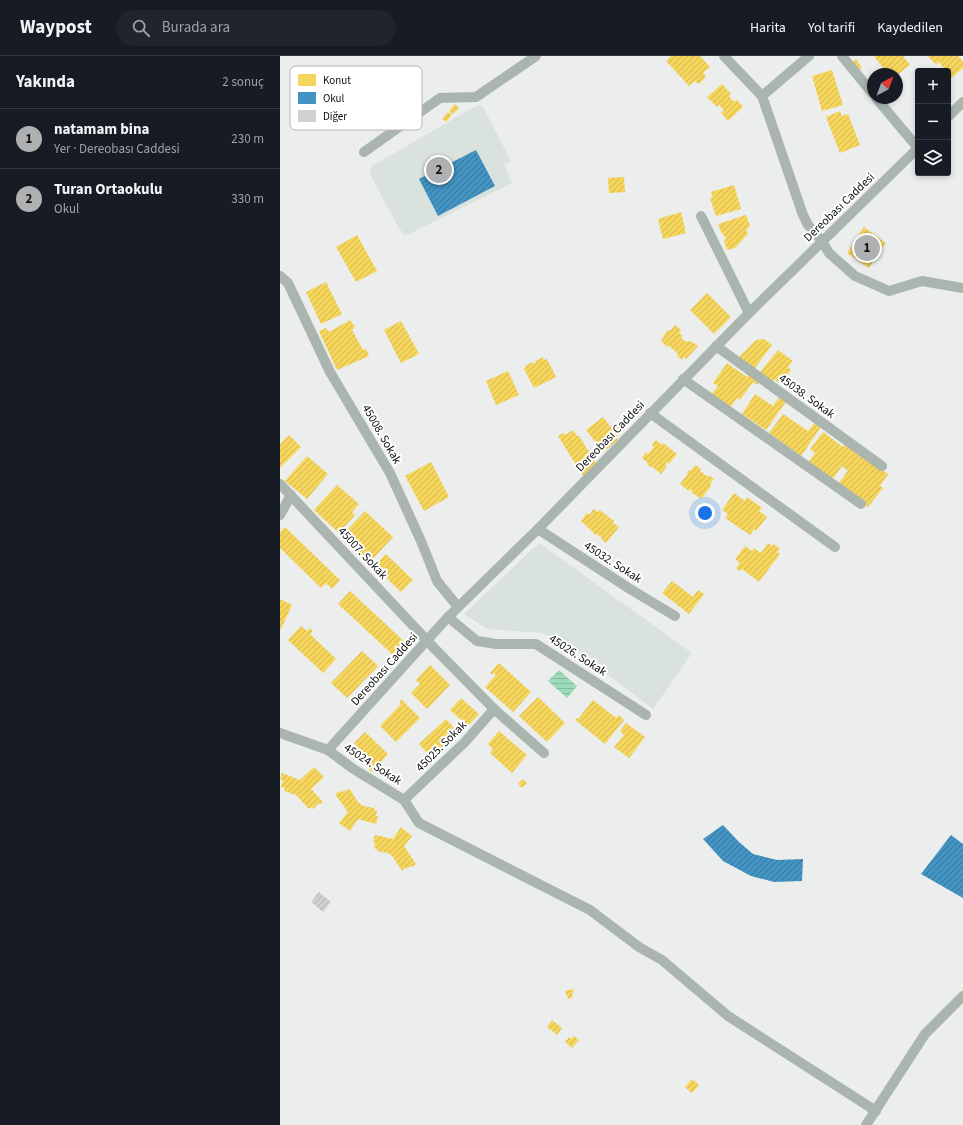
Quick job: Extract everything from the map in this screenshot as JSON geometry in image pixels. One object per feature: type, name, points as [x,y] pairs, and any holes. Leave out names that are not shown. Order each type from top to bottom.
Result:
[{"type":"street","points":[[422,111],[440,98],[476,98],[536,56]]},
{"type":"street","points":[[724,56],[762,96],[803,216],[829,253],[855,276],[889,291],[922,281],[963,288]]},
{"type":"street","points":[[762,96],[809,56]]},
{"type":"street","points":[[842,56],[867,87]]},
{"type":"street","points":[[951,114],[963,102]]},
{"type":"street","name":"Dereobası Caddesi","points":[[881,104],[915,144]]},
{"type":"street","points":[[364,152],[395,130]]},
{"type":"street","name":"Dereobası Caddesi","points":[[328,750],[448,617],[538,529],[749,313],[915,151]]},
{"type":"street","points":[[701,216],[749,313]]},
{"type":"street","name":"45008. Sokak","points":[[280,276],[288,284],[330,372],[390,473],[438,581],[458,607]]},
{"type":"street","name":"45038. Sokak","points":[[716,346],[882,466]]},
{"type":"street","points":[[683,379],[861,504]]},
{"type":"street","points":[[650,413],[835,547]]},
{"type":"street","name":"45007. Sokak","points":[[280,484],[427,640]]},
{"type":"street","points":[[280,516],[291,495]]},
{"type":"street","name":"45032. Sokak","points":[[538,529],[630,589],[675,616]]},
{"type":"street","name":"45026. Sokak","points":[[448,617],[477,640],[496,644],[536,644],[646,715]]},
{"type":"street","points":[[427,640],[494,709],[544,753]]},
{"type":"street","name":"45025. Sokak","points":[[404,800],[464,742],[494,709]]},
{"type":"street","name":"45024. Sokak","points":[[280,733],[328,750],[352,768],[404,800]]},
{"type":"street","points":[[404,800],[419,823],[590,910],[639,947],[662,960],[728,1016],[876,1111]]},
{"type":"street","points":[[866,1125],[925,1034],[963,996]]},
{"type":"shaded area","points":[[482,105],[511,161],[504,164],[512,183],[405,236],[397,225],[370,174],[372,166],[476,106]]},
{"type":"shaded area","points":[[539,543],[692,653],[653,709],[571,647],[543,633],[488,629],[464,614]]},
{"type":"shaded area","points":[[559,670],[577,686],[567,698],[548,681]]},
{"type":"building: Konut","points":[[671,56],[700,56],[710,67],[703,73],[706,77],[699,84],[695,81],[689,86],[666,61]]},
{"type":"building: Konut","points":[[874,56],[903,56],[910,65],[903,70],[903,68],[883,68]]},
{"type":"building: Konut","points":[[928,56],[958,56],[963,61],[963,68],[951,78],[951,68],[944,68],[939,62],[936,65]]},
{"type":"building: Konut","points":[[856,59],[862,68],[856,72],[850,63]]},
{"type":"building: Konut","points":[[832,70],[843,105],[822,111],[812,76]]},
{"type":"building: Konut","points":[[722,84],[731,94],[729,96],[734,102],[737,100],[743,107],[728,121],[721,113],[724,110],[719,105],[717,107],[707,97]]},
{"type":"building: Konut","points":[[455,104],[459,108],[453,114],[449,111]]},
{"type":"building: Konut","points":[[840,111],[842,116],[848,114],[860,145],[840,153],[826,117]]},
{"type":"building: Konut","points":[[448,112],[452,115],[446,122],[442,119]]},
{"type":"building: Konut","points":[[624,177],[625,192],[609,193],[608,178]]},
{"type":"building: Konut","points":[[734,185],[741,209],[716,216],[710,198],[713,198],[711,192]]},
{"type":"building: Konut","points":[[681,212],[686,233],[663,239],[658,219]]},
{"type":"building: Konut","points":[[746,215],[750,226],[746,230],[748,234],[735,248],[727,250],[724,241],[726,238],[721,232],[718,224]]},
{"type":"building: Konut","points":[[864,227],[886,243],[869,268],[847,253]]},
{"type":"building: Konut","points":[[357,235],[377,271],[356,282],[336,247]]},
{"type":"building: Konut","points":[[326,282],[342,314],[321,324],[306,292]]},
{"type":"building: Konut","points":[[707,293],[731,317],[714,334],[690,310]]},
{"type":"building: Konut","points":[[350,320],[355,327],[352,330],[363,350],[366,349],[369,356],[337,370],[319,331],[326,328],[329,332]]},
{"type":"building: Konut","points":[[401,321],[419,354],[401,363],[384,330]]},
{"type":"building: Konut","points":[[675,325],[681,330],[679,333],[683,336],[681,338],[686,342],[691,341],[698,346],[686,359],[684,357],[682,360],[677,356],[678,354],[661,341],[668,330],[670,331]]},
{"type":"building: Konut","points":[[764,339],[772,345],[752,372],[736,360],[756,340]]},
{"type":"building: Konut","points":[[778,350],[793,361],[788,367],[791,370],[784,380],[781,378],[778,382],[774,379],[772,381],[760,372]]},
{"type":"building: Konut","points":[[543,357],[544,360],[547,359],[556,377],[534,388],[524,369],[526,368],[525,366],[533,362],[535,364],[535,361]]},
{"type":"building: Konut","points":[[727,363],[747,377],[750,372],[761,379],[757,385],[753,382],[740,400],[737,398],[729,409],[710,396],[718,386],[713,383]]},
{"type":"building: Konut","points":[[508,371],[519,395],[496,405],[486,381]]},
{"type":"building: Konut","points":[[755,394],[773,406],[781,394],[788,399],[766,430],[742,414]]},
{"type":"building: Konut","points":[[783,414],[808,431],[817,420],[823,424],[801,456],[769,433]]},
{"type":"building: Konut","points":[[603,417],[613,430],[618,426],[622,432],[616,437],[618,440],[603,452],[586,430]]},
{"type":"building: Konut","points":[[573,430],[577,436],[579,436],[597,465],[583,476],[558,436],[564,433],[565,435]]},
{"type":"building: Konut","points":[[823,432],[843,447],[847,443],[888,474],[880,486],[883,488],[868,507],[838,484],[848,471],[842,466],[832,480],[808,463],[815,453],[810,449]]},
{"type":"building: Konut","points":[[289,435],[301,447],[280,468],[280,444]]},
{"type":"building: Konut","points":[[656,440],[662,445],[663,443],[677,454],[669,464],[667,462],[665,464],[667,466],[661,474],[651,466],[650,467],[642,458],[646,452],[648,454],[654,447],[652,445]]},
{"type":"building: Konut","points":[[307,456],[328,474],[307,499],[285,481]]},
{"type":"building: Konut","points":[[431,462],[449,497],[424,511],[405,476]]},
{"type":"building: Konut","points":[[695,465],[708,477],[709,475],[714,479],[710,484],[711,486],[701,499],[691,492],[692,490],[690,489],[689,491],[680,484],[688,474],[687,473],[689,470],[691,471]]},
{"type":"building: Konut","points":[[337,485],[359,504],[352,512],[355,515],[339,533],[314,510]]},
{"type":"building: Konut","points":[[734,493],[745,501],[747,497],[762,508],[759,511],[767,517],[756,531],[754,529],[750,535],[725,518],[728,514],[722,510]]},
{"type":"building: Konut","points":[[594,509],[598,512],[600,510],[619,527],[606,543],[581,521],[587,513],[589,515]]},
{"type":"building: Konut","points":[[365,511],[393,537],[369,563],[340,537]]},
{"type":"building: Konut","points":[[285,527],[340,580],[332,589],[326,583],[321,588],[280,548],[280,532]]},
{"type":"building: Konut","points":[[768,543],[772,546],[774,544],[780,549],[777,552],[780,554],[759,582],[742,569],[740,571],[736,568],[740,563],[735,559],[745,546],[752,551],[754,548],[761,553]]},
{"type":"building: Konut","points":[[386,554],[413,580],[401,592],[374,566]]},
{"type":"building: Konut","points":[[672,581],[693,597],[698,590],[704,594],[689,614],[662,593]]},
{"type":"building: Konut","points":[[350,591],[406,643],[394,656],[338,604]]},
{"type":"building: Konut","points":[[280,599],[292,605],[280,631]]},
{"type":"building: Konut","points":[[301,626],[307,631],[310,628],[313,631],[310,634],[336,659],[323,673],[288,640]]},
{"type":"building: Konut","points":[[362,651],[378,666],[347,698],[331,683]]},
{"type":"building: Konut","points":[[499,663],[531,692],[513,712],[485,687],[496,675],[494,673],[492,675],[490,673]]},
{"type":"building: Konut","points":[[430,665],[450,685],[427,709],[411,693],[420,684],[416,680]]},
{"type":"building: Konut","points":[[538,697],[565,723],[547,742],[519,716]]},
{"type":"building: Konut","points":[[461,698],[479,714],[468,726],[450,710]]},
{"type":"building: Konut","points":[[401,699],[420,718],[396,742],[380,726],[401,704],[399,702]]},
{"type":"building: Konut","points":[[593,700],[616,718],[619,715],[624,720],[605,744],[575,720],[577,718],[578,719]]},
{"type":"building: Konut","points":[[446,719],[458,732],[431,757],[419,744]]},
{"type":"building: Konut","points":[[626,723],[645,737],[629,758],[614,747],[624,735],[620,731]]},
{"type":"building: Konut","points":[[499,731],[527,755],[512,773],[490,753],[493,749],[488,744]]},
{"type":"building: Konut","points":[[365,732],[388,754],[372,772],[353,753],[358,747],[354,743]]},
{"type":"building: Konut","points":[[314,767],[324,777],[311,789],[323,802],[321,804],[319,803],[313,809],[312,807],[309,809],[296,795],[284,791],[285,788],[281,787],[283,781],[280,779],[282,773],[300,780]]},
{"type":"building: Konut","points":[[523,779],[527,783],[522,788],[518,784]]},
{"type":"building: Konut","points":[[349,788],[358,802],[363,806],[374,808],[374,810],[377,811],[376,816],[378,816],[376,824],[358,819],[350,831],[339,823],[348,812],[335,794],[339,791],[340,793],[345,790],[346,791]]},
{"type":"building: Konut","points":[[401,827],[412,836],[404,846],[416,864],[406,869],[405,867],[402,871],[393,857],[388,853],[377,851],[377,849],[374,848],[375,843],[373,842],[375,835],[393,839]]},
{"type":"building: Konut","points":[[573,989],[573,997],[568,999],[565,991]]},
{"type":"building: Konut","points":[[552,1020],[562,1028],[557,1035],[547,1027]]},
{"type":"building: Konut","points":[[574,1036],[579,1040],[572,1048],[565,1042],[569,1037],[571,1039]]},
{"type":"building: Konut","points":[[692,1079],[699,1085],[692,1093],[685,1087]]},
{"type":"building: Okul","points":[[476,150],[495,186],[438,216],[419,179]]},
{"type":"building: Okul","points":[[723,825],[753,854],[777,860],[803,859],[802,881],[774,882],[751,876],[723,861],[703,839]]},
{"type":"building: Okul","points":[[951,835],[963,844],[963,898],[921,874]]},
{"type":"building: Diğer","points":[[319,892],[331,902],[323,912],[311,902]]},
{"type":"place","name":"Turan Ortaokulu","points":[[439,170]]},
{"type":"place","name":"natamam bina","points":[[867,248]]}]
